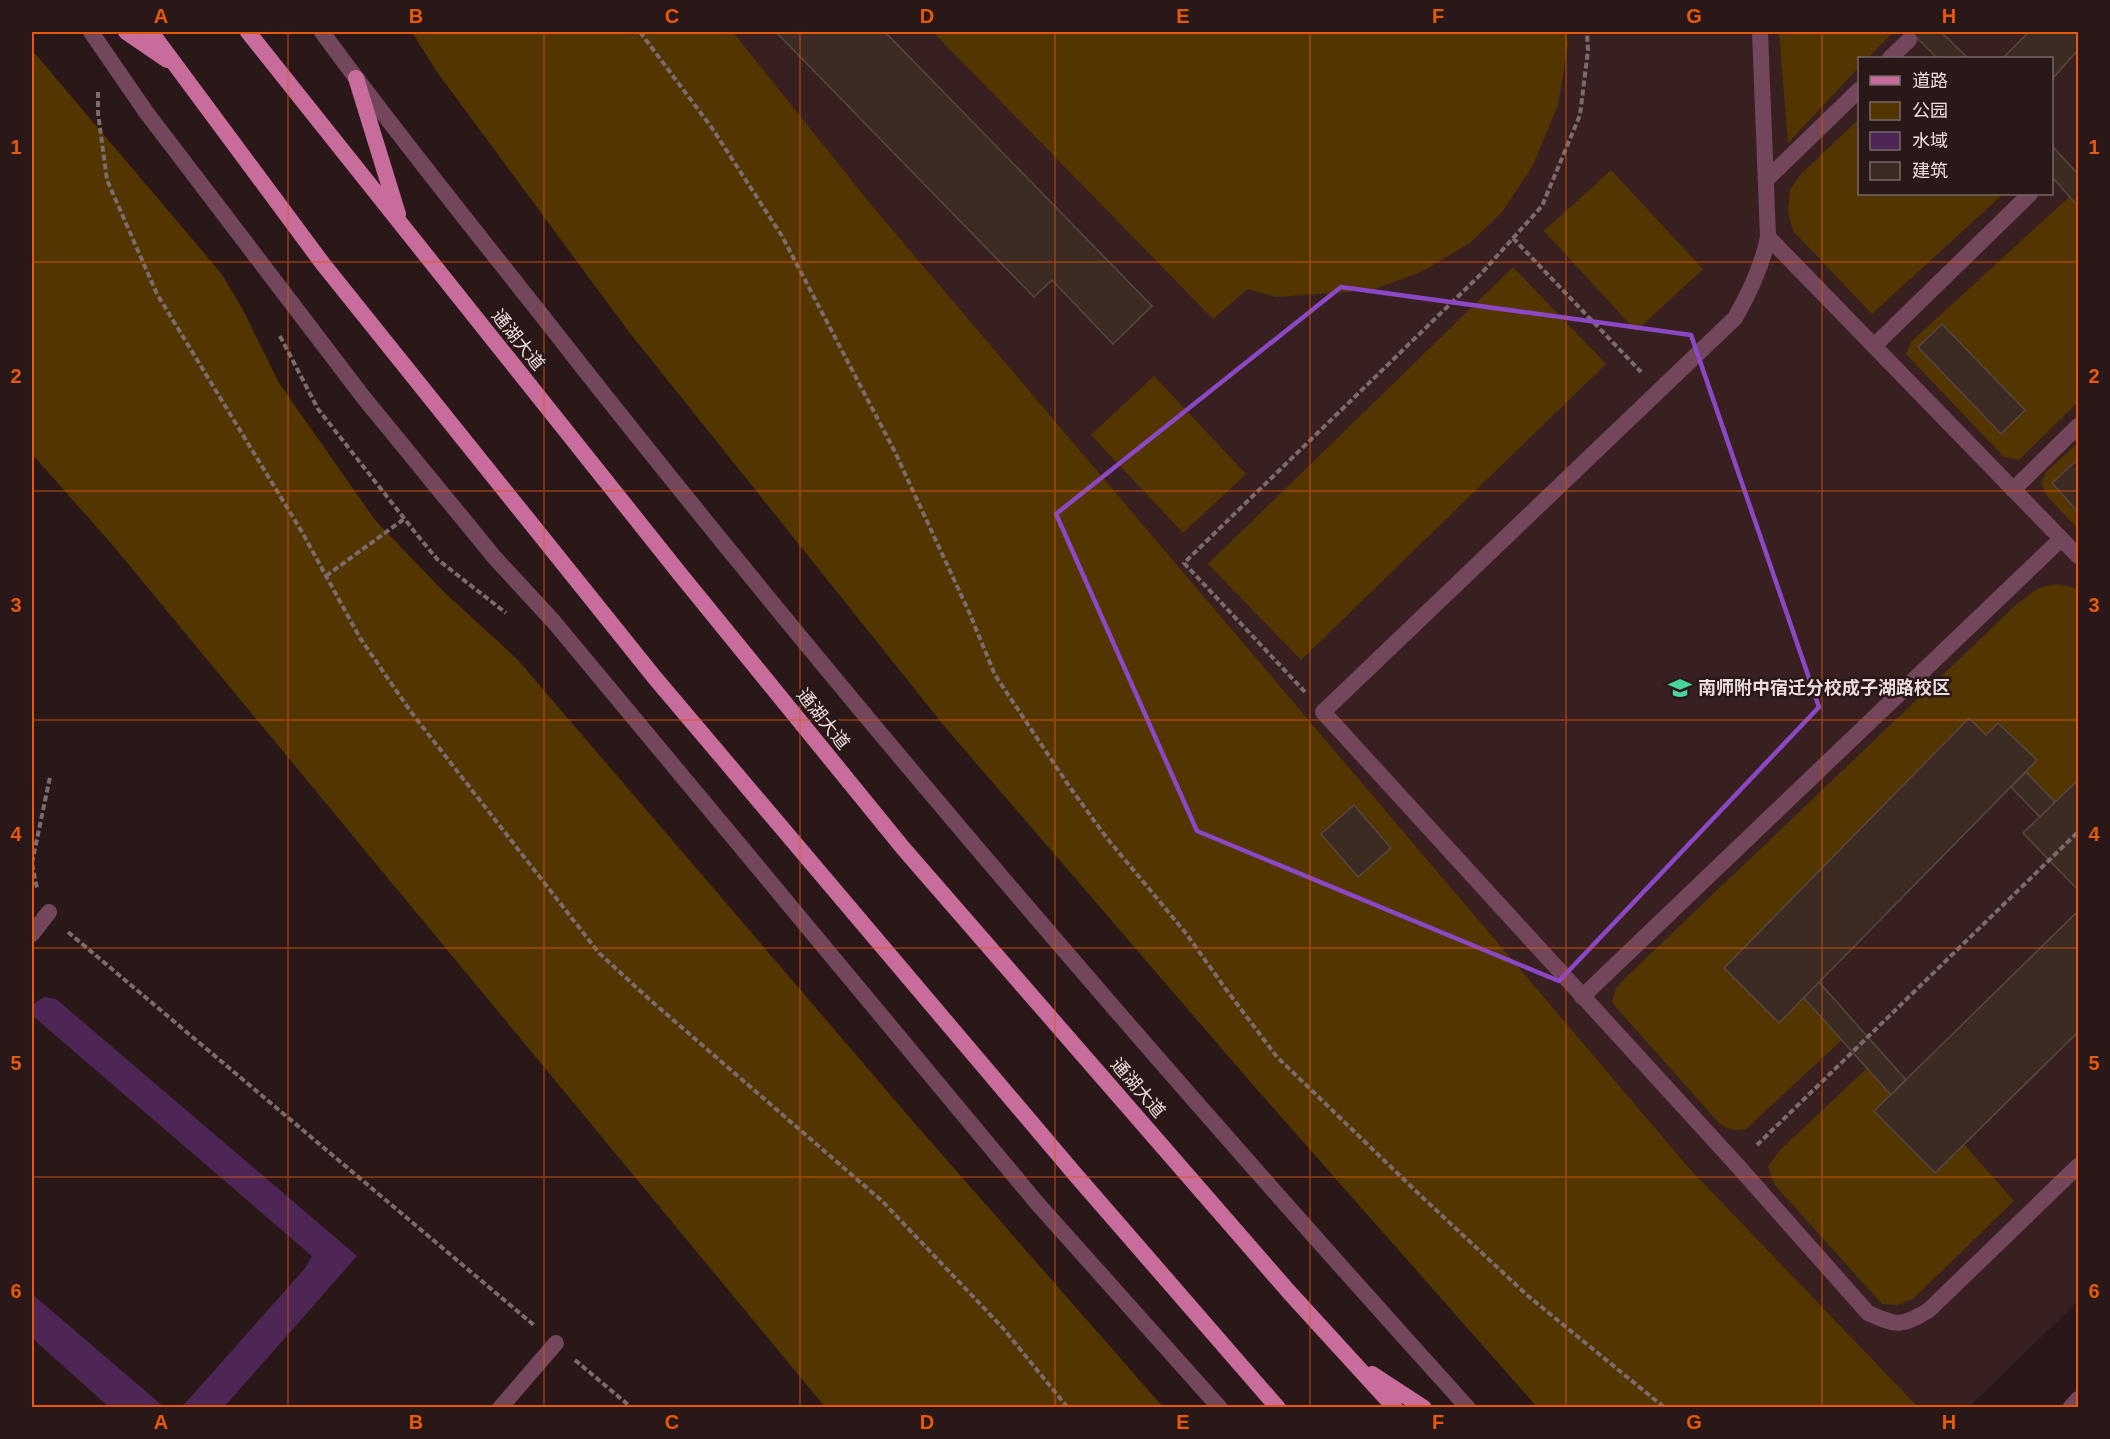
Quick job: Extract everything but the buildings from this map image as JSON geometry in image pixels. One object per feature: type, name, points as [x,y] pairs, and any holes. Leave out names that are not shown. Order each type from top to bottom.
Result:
[{"type":"main road","points":[[126,32],[177,66]]},
{"type":"main road","points":[[151,32],[323,264],[655,678],[1074,1173],[1278,1407]]},
{"type":"main road","name":"通湖大道","points":[[248,32],[673,565],[903,848],[1274,1274],[1395,1407]]},
{"type":"main road","points":[[356,78],[400,223]]},
{"type":"main road","points":[[1354,1363],[1424,1407]]},
{"type":"street","points":[[91,32],[146,112],[364,398],[495,558],[554,622],[1036,1203],[1220,1407]]},
{"type":"street","points":[[322,32],[659,464],[944,811],[1286,1207],[1468,1407]]},
{"type":"street","points":[[1760,32],[1768,237],[1764,258],[1735,318],[1323,712],[1737,1165],[1868,1313],[1891,1323],[1912,1321],[1929,1310],[2079,1166]]},
{"type":"street","points":[[1891,57],[1909,40]]},
{"type":"street","points":[[1766,180],[1858,91]]},
{"type":"street","points":[[1874,346],[2029,195]]},
{"type":"street","points":[[1768,237],[2079,556]]},
{"type":"street","points":[[2013,490],[2079,426]]},
{"type":"street","points":[[1582,997],[2061,538]]},
{"type":"street","points":[[32,934],[50,912]]},
{"type":"street","points":[[500,1407],[556,1343]]},
{"type":"street","points":[[2070,1407],[2079,1399]]},
{"type":"path","points":[[639,32],[712,128],[782,236],[895,452],[969,612],[995,675],[1106,837],[1185,932],[1277,1057],[1420,1196],[1528,1296],[1665,1407]]},
{"type":"path","points":[[1323,712],[1184,563],[1479,276],[1542,206],[1580,115],[1588,50],[1587,32]]},
{"type":"path","points":[[98,83],[98,113],[107,180],[157,294],[302,532],[360,638],[411,712],[599,953],[882,1201],[1002,1327],[1068,1407]]},
{"type":"path","points":[[1513,238],[1659,391]]},
{"type":"path","points":[[326,576],[404,519]]},
{"type":"path","points":[[50,777],[32,863],[40,899],[58,923],[632,1407]]},
{"type":"path","points":[[1737,1165],[2079,832]]},
{"type":"highlighted area","points":[[1341,287],[1691,335],[1819,707],[1559,981],[1197,831],[1056,514]]},
{"type":"shaded area","name":"南师附中宿迁分校成子湖路校区","points":[[733,32],[2078,32],[2078,1301],[1969,1407],[1918,1407],[1689,1168],[874,208]]},
{"type":"green space","points":[[412,32],[733,32],[874,208],[1689,1168],[1918,1407],[1537,1407],[1253,1085],[945,727],[629,332],[437,72]]},
{"type":"green space","points":[[933,32],[1566,32],[1568,44],[1558,105],[1532,167],[1503,211],[1470,243],[1421,272],[1372,290],[1276,297],[1248,289],[1213,319]]},
{"type":"green space","points":[[1779,32],[1893,32],[1869,57],[1858,57],[1858,68],[1788,143]]},
{"type":"green space","points":[[32,50],[221,273],[242,308],[279,383],[375,520],[444,592],[517,659],[917,1126],[1163,1407],[825,1407],[110,542],[32,454]]},
{"type":"green space","points":[[1858,120],[1858,195],[2002,195],[1872,314],[1793,231],[1788,211],[1790,189],[1802,173]]},
{"type":"green space","points":[[1611,170],[1703,269],[1636,331],[1544,231]]},
{"type":"green space","points":[[2070,196],[2078,206],[2078,402],[2019,460],[2004,457],[1906,354],[1911,342]]},
{"type":"green space","points":[[1513,267],[1606,364],[1301,660],[1208,564]]},
{"type":"green space","points":[[1154,376],[1246,474],[1183,533],[1091,435]]},
{"type":"green space","points":[[2078,443],[2078,529],[2046,495],[2041,483],[2046,472]]},
{"type":"green space","points":[[2056,584],[2073,587],[2078,592],[2078,780],[2055,802],[2026,772],[2037,760],[1999,723],[1986,735],[1969,718],[1724,968],[1779,1022],[1804,998],[1842,1040],[1746,1129],[1727,1128],[1720,1124],[1612,1002],[1616,989],[2018,603],[2039,588]]},
{"type":"green space","points":[[1867,1068],[1891,1095],[1875,1112],[1934,1173],[1964,1144],[2014,1201],[1913,1299],[1897,1305],[1882,1304],[1774,1184],[1768,1166],[1780,1150]]},
{"type":"water","points":[[44,997],[56,999],[357,1256],[224,1407],[182,1407],[306,1267],[312,1256],[34,1017],[32,1005]]},
{"type":"water","points":[[32,1294],[164,1407],[109,1407],[32,1338]]},
{"type":"place","name":"南师附中宿迁分校成子湖路校区","points":[[1680,688]]}]
